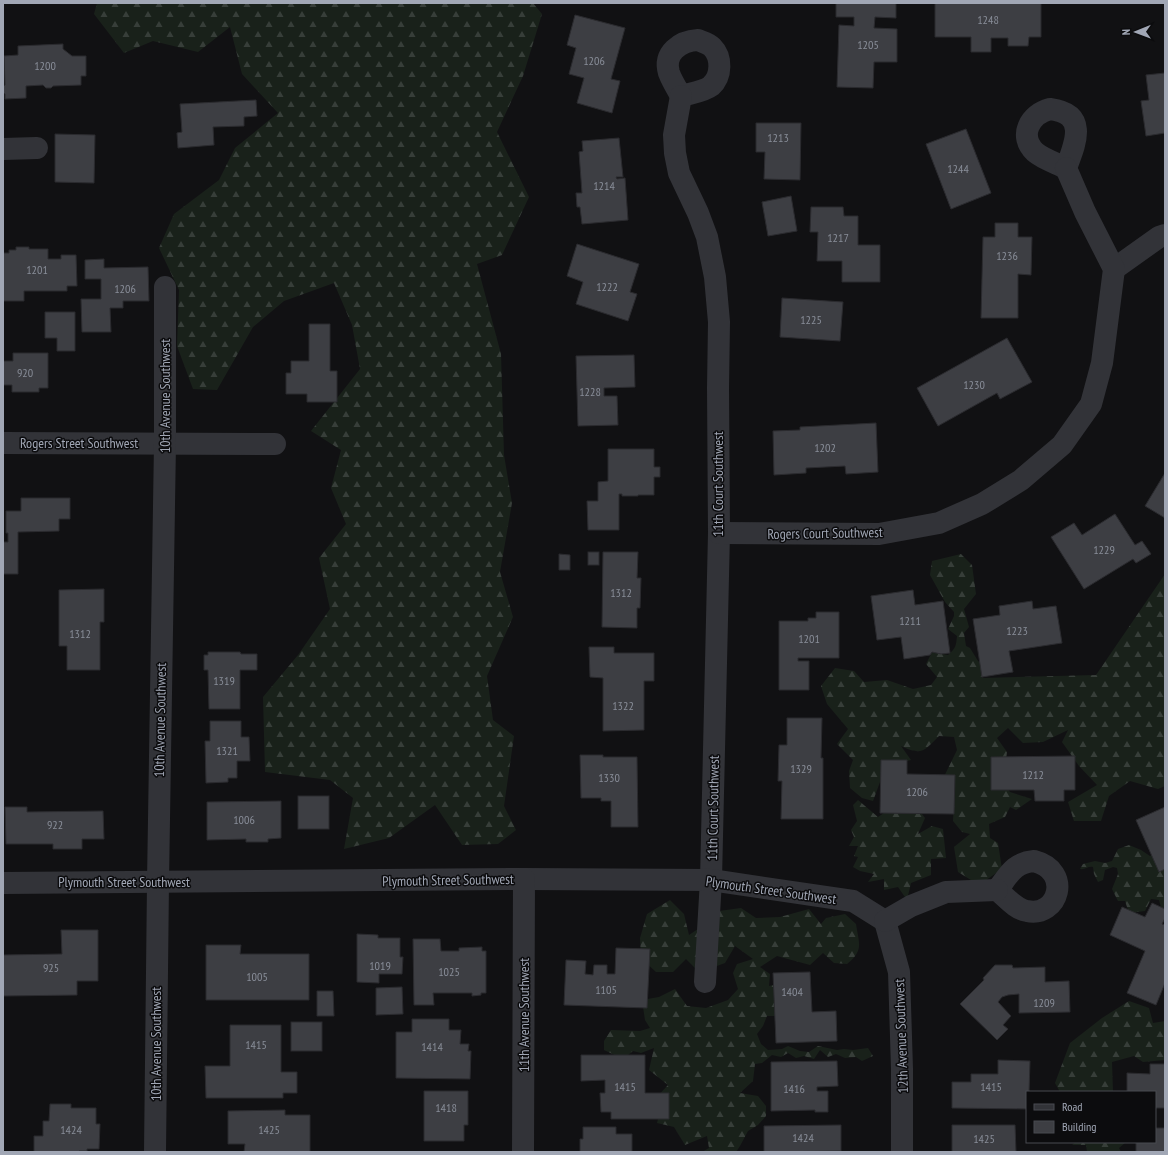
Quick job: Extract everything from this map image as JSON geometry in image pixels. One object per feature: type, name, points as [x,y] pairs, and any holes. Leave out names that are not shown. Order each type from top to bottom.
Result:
[{"type":"street","name":"11th Court Southwest","points":[[681,96],[674,135],[675,153],[679,173],[698,213],[707,237],[715,277],[719,322],[719,533],[711,880]]},
{"type":"street","points":[[3,149],[37,148]]},
{"type":"street","points":[[1066,168],[1085,212],[1114,269],[1159,237],[1165,235]]},
{"type":"street","name":"Rogers Court Southwest","points":[[719,533],[880,534],[939,523],[982,504],[1021,480],[1062,445],[1091,404],[1102,363],[1114,269]]},
{"type":"street","name":"10th Avenue Southwest","points":[[155,1152],[165,443],[165,287]]},
{"type":"street","name":"Rogers Street Southwest","points":[[3,443],[275,444]]},
{"type":"street","name":"Plymouth Street Southwest","points":[[3,883],[524,879],[711,880],[854,901],[885,921]]},
{"type":"street","name":"11th Avenue Southwest","points":[[524,879],[524,1152]]},
{"type":"street","points":[[705,982],[711,880]]},
{"type":"street","points":[[885,921],[911,906],[946,892],[997,890]]},
{"type":"street","name":"12th Avenue Southwest","points":[[885,921],[899,972],[902,1069],[902,1152]]},
{"type":"green space","points":[[97,3],[533,3],[542,14],[523,76],[497,132],[529,197],[502,255],[477,264],[501,354],[504,455],[512,503],[500,572],[513,617],[487,676],[493,720],[514,736],[504,806],[516,830],[498,844],[462,845],[435,805],[389,838],[344,849],[353,798],[330,780],[265,772],[263,697],[298,655],[330,609],[319,558],[346,524],[331,488],[341,450],[311,431],[360,369],[352,325],[334,283],[284,301],[253,327],[217,390],[193,389],[177,346],[179,290],[159,248],[174,214],[219,180],[235,148],[278,113],[242,74],[230,27],[198,52],[153,41],[124,53],[94,14]]},
{"type":"green space","points":[[961,554],[972,565],[976,594],[964,609],[969,627],[964,633],[966,646],[970,648],[978,661],[990,669],[982,678],[1096,675],[1165,575],[1165,786],[1158,789],[1130,781],[1109,796],[1101,821],[1074,821],[1068,802],[1097,785],[1079,766],[1062,742],[1068,730],[1043,742],[1023,743],[1008,728],[997,738],[1007,752],[1003,783],[1010,792],[1032,799],[1016,810],[1010,807],[1005,817],[989,824],[990,838],[998,843],[1002,869],[979,885],[958,872],[954,847],[970,834],[962,832],[953,821],[954,803],[938,789],[957,750],[954,737],[939,736],[926,748],[918,751],[901,746],[911,760],[897,763],[880,782],[873,801],[862,798],[850,788],[849,771],[853,760],[837,744],[848,729],[827,704],[821,686],[835,668],[854,671],[864,682],[887,680],[913,689],[931,685],[937,677],[926,664],[932,652],[948,655],[955,647],[957,636],[948,629],[954,616],[954,612],[945,602],[930,575],[932,561]]},
{"type":"green space","points":[[858,800],[878,817],[884,813],[922,814],[925,818],[918,834],[932,826],[943,829],[946,858],[931,859],[931,875],[911,883],[907,900],[898,887],[884,890],[884,879],[868,882],[874,874],[860,871],[853,867],[858,857],[854,856],[858,846],[849,846],[854,837],[851,830],[857,821],[853,805]]},
{"type":"green space","points":[[1129,845],[1150,856],[1159,851],[1165,866],[1165,910],[1162,911],[1159,900],[1151,899],[1145,911],[1129,913],[1125,901],[1118,901],[1112,889],[1118,874],[1117,868],[1113,867],[1105,870],[1103,880],[1098,882],[1094,874],[1093,867],[1080,869],[1083,864],[1095,861],[1105,863],[1112,861],[1118,849]]},
{"type":"green space","points":[[670,900],[684,914],[689,935],[704,925],[719,911],[741,908],[756,918],[780,917],[809,909],[821,924],[826,918],[845,914],[856,924],[859,946],[856,955],[847,964],[834,963],[823,953],[810,965],[777,956],[760,967],[770,974],[769,986],[777,984],[781,1016],[767,1016],[763,1026],[757,1034],[761,1044],[768,1050],[782,1049],[788,1046],[800,1051],[809,1052],[818,1046],[837,1050],[868,1048],[873,1056],[862,1061],[856,1057],[845,1058],[836,1054],[828,1057],[820,1050],[814,1059],[804,1056],[796,1058],[788,1053],[781,1057],[772,1055],[762,1063],[755,1064],[753,1081],[740,1093],[758,1096],[766,1106],[766,1116],[758,1125],[748,1131],[736,1152],[702,1152],[709,1148],[707,1136],[685,1145],[674,1127],[657,1123],[661,1108],[654,1100],[668,1085],[649,1070],[654,1048],[641,1053],[633,1051],[623,1059],[604,1050],[604,1041],[611,1030],[640,1031],[650,1028],[645,1020],[642,1000],[659,997],[675,989],[687,1006],[706,1008],[728,1000],[738,989],[733,973],[737,964],[753,959],[735,946],[725,963],[714,967],[696,969],[686,959],[673,972],[656,972],[641,958],[640,938],[647,914]]},
{"type":"green space","points":[[1129,1001],[1149,1008],[1153,1023],[1165,1021],[1165,1060],[1143,1062],[1134,1056],[1112,1062],[1113,1091],[1059,1091],[1055,1083],[1070,1043],[1102,1018]]},
{"type":"green space","points":[[1075,1143],[1125,1143],[1119,1148],[1121,1152],[1087,1152],[1086,1145],[1072,1145]]},
{"type":"building","points":[[836,3],[896,3],[896,18],[875,17],[874,28],[897,29],[897,62],[874,62],[873,88],[837,87],[839,25],[854,26],[854,17],[836,17]]},
{"type":"building","points":[[935,3],[1041,3],[1041,37],[1029,37],[1028,46],[1008,46],[1008,38],[991,38],[991,52],[971,52],[971,37],[935,37]]},
{"type":"building","points":[[575,15],[625,28],[611,79],[620,81],[612,113],[577,103],[584,78],[569,74],[576,48],[567,45]]},
{"type":"building","points":[[63,44],[63,49],[72,56],[86,56],[86,76],[81,76],[81,85],[53,86],[51,88],[46,88],[43,85],[26,86],[26,98],[5,99],[5,94],[3,92],[3,86],[5,85],[4,56],[18,55],[18,46]]},
{"type":"building","points":[[1165,73],[1165,133],[1146,136],[1141,101],[1149,100],[1146,75]]},
{"type":"building","points":[[256,100],[257,116],[244,117],[244,126],[213,127],[214,145],[178,148],[177,133],[182,132],[180,104]]},
{"type":"building","points":[[756,123],[801,123],[800,180],[764,179],[765,152],[756,152]]},
{"type":"building","points":[[966,129],[991,193],[951,209],[926,144]]},
{"type":"building","points":[[55,134],[95,135],[94,183],[55,182]]},
{"type":"building","points":[[619,138],[623,177],[616,177],[617,179],[625,178],[628,220],[582,224],[580,207],[577,207],[576,193],[582,193],[579,152],[583,151],[582,141]]},
{"type":"building","points":[[791,196],[797,231],[768,236],[762,202]]},
{"type":"building","points":[[811,207],[843,207],[844,216],[858,216],[858,245],[880,245],[880,282],[842,282],[842,261],[817,261],[818,232],[810,232]]},
{"type":"building","points":[[995,223],[1018,223],[1018,237],[1032,237],[1031,275],[1018,274],[1018,318],[981,318],[983,237],[995,237]]},
{"type":"building","points":[[577,244],[639,264],[630,292],[637,294],[628,321],[576,304],[583,282],[567,276]]},
{"type":"building","points":[[16,247],[48,249],[48,259],[61,259],[61,255],[76,255],[77,286],[67,286],[67,291],[24,291],[24,301],[3,301],[3,253],[9,253],[9,250],[16,250]]},
{"type":"building","points":[[104,259],[104,268],[148,267],[149,301],[123,301],[123,308],[110,308],[111,332],[82,332],[81,299],[101,299],[101,279],[85,279],[85,260]]},
{"type":"building","points":[[782,298],[843,302],[840,341],[780,337]]},
{"type":"building","points":[[45,312],[75,312],[75,351],[57,351],[57,338],[45,338]]},
{"type":"building","points":[[309,324],[330,324],[330,371],[337,371],[337,402],[307,402],[307,394],[286,394],[286,373],[291,373],[291,361],[309,361]]},
{"type":"building","points":[[1007,338],[1032,382],[1000,399],[997,393],[938,426],[917,388]]},
{"type":"building","points":[[13,353],[48,353],[48,388],[39,388],[39,392],[12,392],[12,385],[3,385],[3,361],[13,361]]},
{"type":"building","points":[[634,355],[635,387],[604,388],[604,396],[617,396],[618,425],[578,426],[576,356]]},
{"type":"building","points":[[876,423],[878,472],[846,474],[845,466],[806,468],[806,473],[774,475],[773,431],[800,430],[800,427]]},
{"type":"building","points":[[608,449],[654,449],[654,467],[660,467],[660,477],[654,477],[654,495],[622,496],[622,494],[619,494],[619,530],[588,530],[587,501],[598,501],[598,482],[608,481]]},
{"type":"building","points":[[1165,473],[1165,518],[1145,506]]},
{"type":"building","points":[[21,498],[70,498],[70,519],[59,519],[59,531],[18,532],[18,574],[3,574],[3,542],[8,542],[8,533],[6,533],[6,511],[21,511]]},
{"type":"building","points":[[1115,514],[1135,545],[1142,541],[1151,554],[1136,563],[1133,559],[1084,589],[1051,537],[1074,523],[1082,535]]},
{"type":"building","points":[[588,552],[599,552],[599,565],[588,565]]},
{"type":"building","points":[[603,552],[638,552],[637,578],[641,578],[640,608],[637,608],[637,628],[602,627]]},
{"type":"building","points":[[559,554],[570,555],[570,570],[559,570]]},
{"type":"building","points":[[104,589],[104,622],[100,622],[100,670],[67,670],[67,646],[59,646],[59,590]]},
{"type":"building","points":[[913,590],[915,605],[943,601],[950,653],[941,654],[932,652],[930,655],[904,659],[901,637],[877,640],[871,596]]},
{"type":"building","points":[[1032,601],[1033,609],[1056,606],[1062,643],[1009,651],[1013,672],[982,677],[973,619],[1000,615],[999,606]]},
{"type":"building","points":[[816,612],[839,612],[839,658],[798,658],[798,661],[809,661],[809,690],[779,690],[779,621],[808,621],[808,618],[816,618]]},
{"type":"building","points":[[589,647],[614,647],[614,653],[654,653],[654,681],[644,681],[644,730],[603,731],[603,678],[590,677]]},
{"type":"building","points":[[208,652],[240,652],[241,654],[257,654],[257,670],[240,670],[240,709],[209,709],[208,670],[204,670],[204,655],[208,655]]},
{"type":"building","points":[[787,718],[822,718],[821,758],[823,758],[823,819],[781,819],[782,781],[778,781],[779,745],[787,745]]},
{"type":"building","points":[[210,721],[241,721],[241,737],[249,737],[250,761],[237,761],[237,778],[228,778],[228,782],[206,783],[205,741],[210,741]]},
{"type":"building","points":[[580,755],[637,757],[638,827],[611,827],[611,801],[601,801],[601,798],[581,798]]},
{"type":"building","points":[[1075,756],[1075,790],[1064,790],[1064,801],[1035,801],[1034,790],[991,790],[991,757]]},
{"type":"building","points":[[881,760],[907,760],[907,774],[955,775],[954,814],[880,813]]},
{"type":"building","points":[[298,796],[329,796],[329,829],[298,829]]},
{"type":"building","points":[[281,801],[281,838],[268,839],[268,842],[246,842],[246,839],[207,840],[207,802]]},
{"type":"building","points":[[5,807],[27,807],[27,812],[103,811],[104,839],[82,839],[82,849],[53,849],[53,844],[6,844]]},
{"type":"building","points":[[1165,807],[1165,869],[1159,872],[1136,820]]},
{"type":"building","points":[[1152,903],[1165,909],[1165,918],[1162,924],[1165,925],[1165,983],[1156,1005],[1127,993],[1145,951],[1110,935],[1122,907],[1145,917]]},
{"type":"building","points":[[61,930],[98,930],[98,981],[77,981],[77,995],[3,996],[3,955],[62,954]]},
{"type":"building","points":[[357,934],[378,935],[378,938],[400,938],[400,957],[403,957],[402,974],[379,974],[379,983],[357,982]]},
{"type":"building","points":[[413,939],[440,939],[441,951],[459,951],[459,948],[482,947],[482,951],[486,951],[486,993],[472,996],[472,993],[433,993],[434,1005],[414,1005]]},
{"type":"building","points":[[206,945],[241,945],[240,954],[309,954],[309,1000],[206,1000]]},
{"type":"building","points":[[616,948],[650,949],[647,1008],[564,1005],[566,960],[586,961],[585,974],[593,975],[594,965],[607,965],[607,974],[615,974]]},
{"type":"building","points":[[995,965],[1012,965],[1013,968],[1045,967],[1045,982],[1069,981],[1070,1012],[1019,1013],[1019,994],[1002,997],[998,1002],[1011,1016],[1003,1025],[1008,1029],[997,1040],[960,1004],[984,980],[983,978]]},
{"type":"building","points":[[810,972],[812,1012],[836,1011],[837,1041],[776,1043],[773,973]]},
{"type":"building","points":[[402,987],[403,1014],[376,1015],[376,988]]},
{"type":"building","points":[[317,991],[333,991],[334,1016],[317,1016]]},
{"type":"building","points":[[412,1019],[449,1019],[449,1030],[461,1030],[460,1044],[469,1044],[468,1051],[471,1051],[470,1079],[396,1078],[396,1032],[412,1032]]},
{"type":"building","points":[[291,1022],[322,1022],[322,1051],[291,1051]]},
{"type":"building","points":[[230,1025],[281,1025],[281,1072],[297,1072],[297,1093],[283,1093],[283,1098],[206,1098],[205,1066],[230,1066]]},
{"type":"building","points":[[581,1055],[645,1055],[645,1093],[669,1093],[669,1119],[611,1119],[611,1112],[601,1112],[600,1093],[605,1093],[605,1080],[581,1081]]},
{"type":"building","points":[[998,1060],[1030,1061],[1029,1091],[1026,1091],[1026,1109],[952,1108],[952,1082],[971,1082],[971,1074],[998,1074]]},
{"type":"building","points":[[837,1061],[838,1086],[817,1087],[817,1091],[828,1091],[828,1112],[815,1112],[815,1110],[771,1111],[771,1062]]},
{"type":"building","points":[[1150,1064],[1165,1064],[1165,1108],[1156,1108],[1156,1091],[1127,1091],[1127,1073],[1150,1074]]},
{"type":"building","points":[[424,1091],[468,1091],[468,1125],[464,1125],[464,1141],[424,1141]]},
{"type":"building","points":[[50,1104],[71,1104],[71,1108],[96,1108],[96,1124],[100,1124],[99,1149],[87,1149],[87,1151],[79,1152],[34,1152],[34,1136],[43,1136],[43,1121],[49,1121]]},
{"type":"building","points":[[285,1110],[285,1115],[310,1115],[310,1152],[244,1152],[245,1144],[228,1144],[228,1111]]},
{"type":"building","points":[[841,1125],[841,1151],[764,1152],[764,1126]]},
{"type":"building","points":[[952,1125],[1015,1125],[1016,1152],[952,1152]]},
{"type":"building","points":[[583,1127],[616,1127],[616,1134],[632,1134],[632,1152],[580,1152],[580,1139],[583,1139]]},
{"type":"building","points":[[1156,1128],[1165,1128],[1165,1152],[1136,1152],[1136,1143],[1156,1143]]}]
